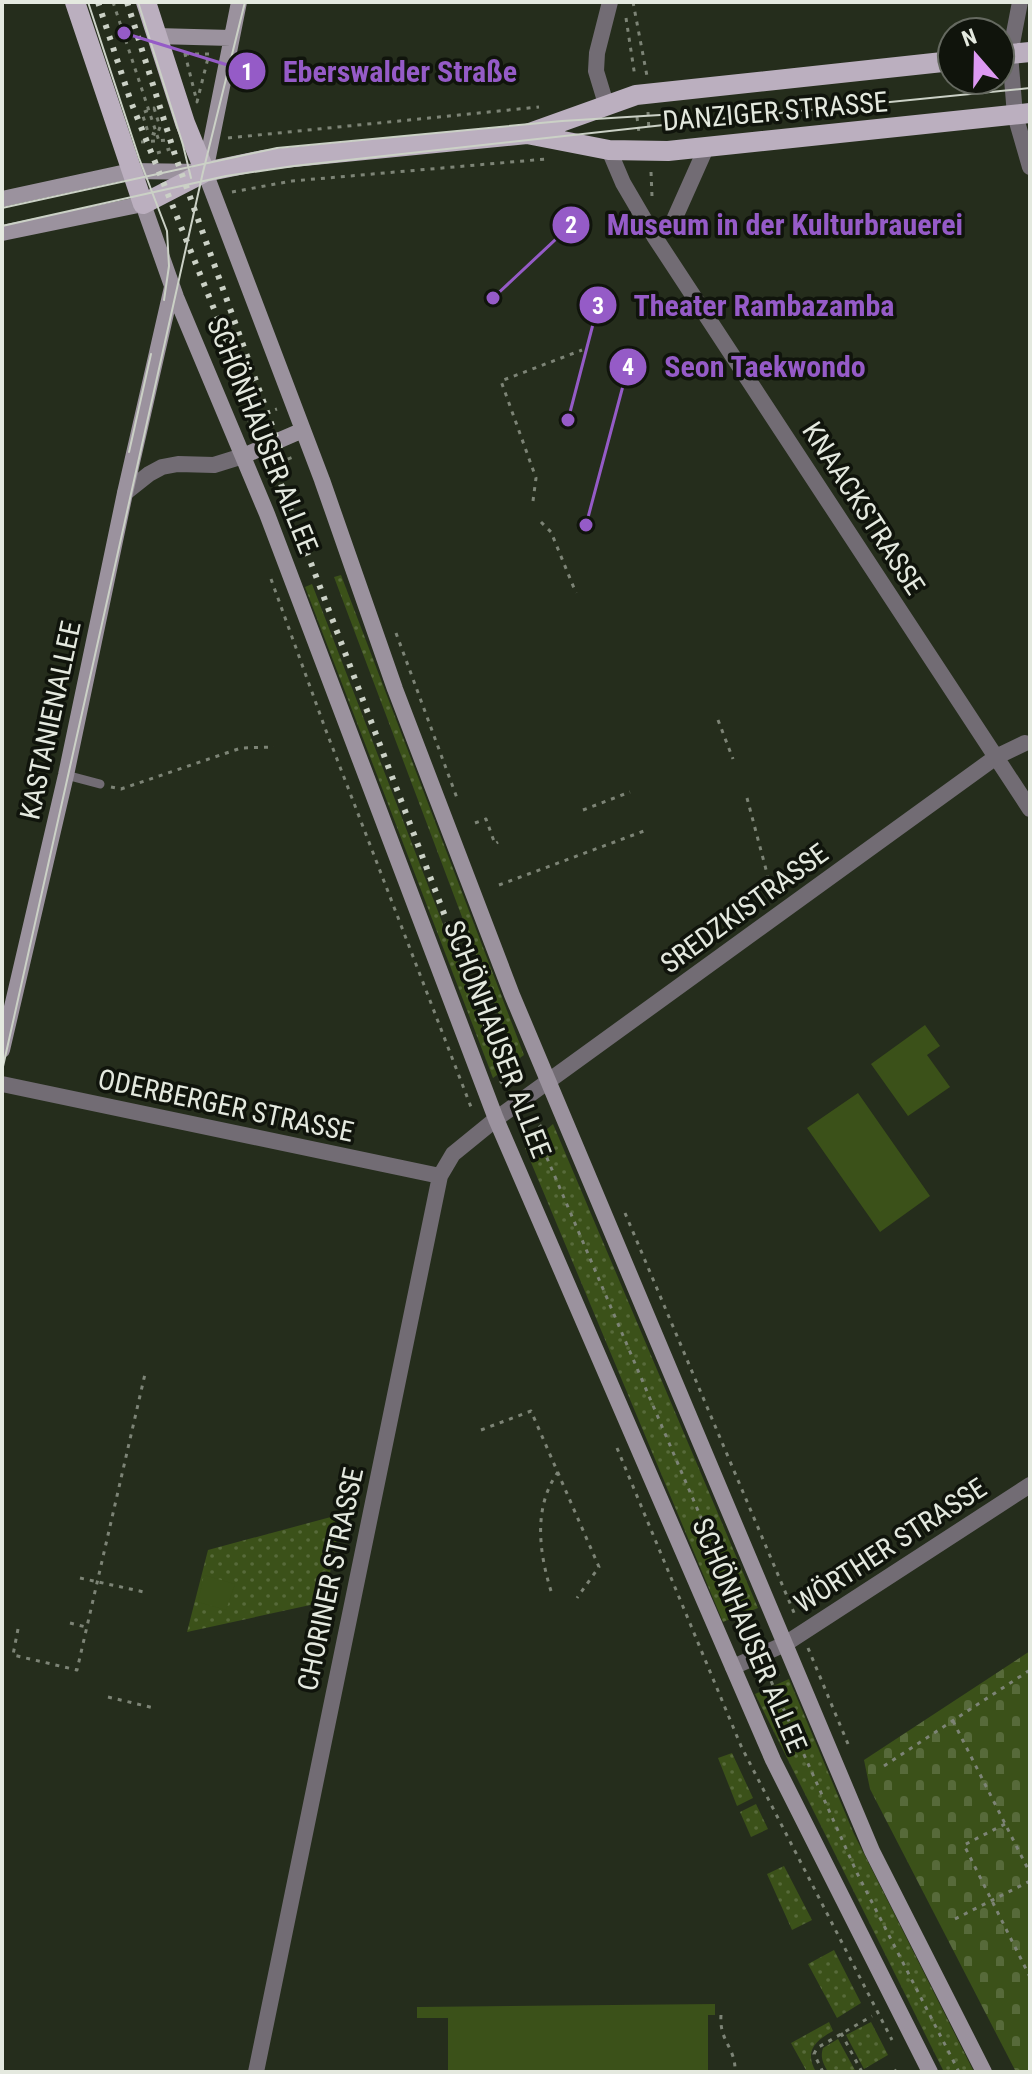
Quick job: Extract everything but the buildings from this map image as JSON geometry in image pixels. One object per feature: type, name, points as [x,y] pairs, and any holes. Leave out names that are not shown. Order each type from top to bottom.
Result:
[{"type":"main road","name":"SCHÖNHAUSER ALLEE","points":[[75,2],[172,287],[272,524],[496,1119],[802,1821],[930,2072]]},
{"type":"main road","name":"SCHÖNHAUSER ALLEE","points":[[146,2],[193,141],[303,430],[473,896],[633,1288],[872,1851],[984,2072]]},
{"type":"main road","points":[[193,141],[231,38],[239,2]]},
{"type":"main road","points":[[156,36],[231,38]]},
{"type":"main road","name":"DANZIGER STRASSE","points":[[143,204],[205,172],[298,155],[527,134],[642,94],[936,63]]},
{"type":"main road","name":"DANZIGER STRASSE","points":[[527,134],[609,150],[645,151],[706,148],[1022,114]]},
{"type":"main road","points":[[2,199],[130,166],[205,172]]},
{"type":"main road","points":[[2,233],[143,204]]},
{"type":"main road","name":"KASTANIENALLEE","points":[[2,1050],[66,775],[172,287]]},
{"type":"main road","points":[[243,456],[303,430]]},
{"type":"street","points":[[606,104],[596,71],[597,53],[610,2]]},
{"type":"street","points":[[1016,32],[1020,2]]},
{"type":"street","points":[[1016,74],[1030,167]]},
{"type":"street","points":[[654,236],[673,222],[706,148]]},
{"type":"street","name":"KNAACKSTRASSE","points":[[609,150],[623,183],[654,236],[1030,809]]},
{"type":"street","points":[[125,493],[162,467],[214,465],[243,456]]},
{"type":"street","name":"SREDZKISTRASSE","points":[[496,1119],[996,757],[1025,743]]},
{"type":"street","name":"ODERBERGER STRASSE","points":[[2,1084],[440,1176]]},
{"type":"street","name":"CHORINER STRASSE","points":[[256,2072],[440,1176],[453,1154],[496,1119]]},
{"type":"street","name":"WÖRTHER STRASSE","points":[[733,1667],[785,1644],[1030,1485]]},
{"type":"lane","points":[[66,775],[100,784]]},
{"type":"path","points":[[113,2],[158,138]]},
{"type":"path","points":[[633,2],[645,61],[642,94],[645,151],[651,183]]},
{"type":"path","points":[[626,17],[642,94],[645,151]]},
{"type":"path","points":[[185,54],[209,54],[197,102],[185,54]]},
{"type":"path","points":[[144,101],[148,110]]},
{"type":"path","points":[[141,142],[158,138],[193,141],[546,106]]},
{"type":"path","points":[[154,108],[160,127],[158,138],[148,132],[142,113],[154,108]]},
{"type":"path","points":[[130,166],[193,141]]},
{"type":"path","points":[[263,185],[546,159]]},
{"type":"path","points":[[533,501],[536,478],[501,381],[582,350]]},
{"type":"path","points":[[243,422],[280,408]]},
{"type":"path","points":[[541,522],[551,532],[576,593]]},
{"type":"path","points":[[268,570],[325,728],[470,1105]]},
{"type":"path","points":[[393,624],[459,802]]},
{"type":"path","points":[[718,720],[733,759]]},
{"type":"path","points":[[100,784],[121,789],[241,748],[274,747]]},
{"type":"path","points":[[583,810],[630,792]]},
{"type":"path","points":[[747,798],[768,877],[775,888]]},
{"type":"path","points":[[475,823],[486,819],[495,844],[498,842]]},
{"type":"path","points":[[499,885],[644,831]]},
{"type":"path","points":[[553,859],[555,865]]},
{"type":"path","points":[[500,1083],[527,1063]]},
{"type":"path","points":[[520,1142],[549,1120]]},
{"type":"path","points":[[535,1130],[756,1646]]},
{"type":"path","points":[[623,1209],[799,1624]]},
{"type":"path","points":[[18,1629],[13,1655],[77,1670],[145,1374]]},
{"type":"path","points":[[481,1430],[531,1411],[599,1567],[577,1598]]},
{"type":"path","points":[[551,1591],[543,1555],[542,1513],[545,1494],[558,1472]]},
{"type":"path","points":[[80,1578],[144,1592]]},
{"type":"path","points":[[70,1623],[86,1627]]},
{"type":"path","points":[[806,1644],[842,1730]]},
{"type":"path","points":[[884,1766],[1030,1670]]},
{"type":"path","points":[[752,1685],[784,1671]]},
{"type":"path","points":[[712,1677],[741,1746],[895,2046]]},
{"type":"path","points":[[770,1678],[857,1873],[959,2072]]},
{"type":"path","points":[[108,1697],[154,1708]]},
{"type":"path","points":[[953,1721],[1030,1873]]},
{"type":"path","points":[[1005,1824],[964,1845],[1030,1977]]},
{"type":"path","points":[[955,1919],[1030,1881]]},
{"type":"path","points":[[721,2015],[720,2028],[735,2061],[735,2072]]},
{"type":"path","points":[[823,2072],[815,2057],[815,2051],[822,2043],[872,2016]]},
{"type":"path","points":[[841,2033],[862,2072]]},
{"type":"green space","points":[[341,575],[524,1055],[493,1078],[305,587],[312,584],[496,1062],[514,1055],[334,577]]},
{"type":"green space","points":[[925,1025],[940,1046],[927,1055],[950,1087],[908,1116],[871,1064]]},
{"type":"green space","points":[[858,1093],[930,1196],[880,1232],[807,1128]]},
{"type":"green space","points":[[553,1124],[758,1608],[723,1622],[525,1148]]},
{"type":"green space","points":[[342,1514],[324,1602],[187,1632],[208,1550]]},
{"type":"green space","points":[[204,1575],[235,1584],[226,1610],[198,1602]]},
{"type":"green space","points":[[1030,1651],[1030,2072],[1016,2072],[870,1789],[864,1760]]},
{"type":"green space","points":[[789,1679],[854,1834],[974,2072],[944,2072],[755,1694]]},
{"type":"green space","points":[[732,1753],[753,1798],[737,1806],[718,1758]]},
{"type":"green space","points":[[756,1804],[768,1829],[751,1837],[740,1812]]},
{"type":"green space","points":[[784,1866],[812,1920],[792,1930],[767,1874]]},
{"type":"green space","points":[[834,1950],[861,2003],[837,2018],[808,1964]]},
{"type":"green space","points":[[715,2004],[715,2015],[708,2015],[708,2072],[448,2072],[448,2018],[417,2018],[417,2007]]},
{"type":"green space","points":[[829,2022],[833,2031],[821,2039],[811,2052],[816,2072],[807,2072],[791,2043]]},
{"type":"green space","points":[[871,2022],[888,2055],[864,2069],[846,2035]]},
{"type":"green space","points":[[838,2039],[856,2072],[828,2072],[826,2069],[822,2058],[823,2048]]},
{"type":"tram line","points":[[88,2],[139,158],[167,231],[169,266],[164,300]]},
{"type":"tram line","points":[[138,2],[191,178]]},
{"type":"tram line","points":[[2,1071],[203,172],[245,2]]},
{"type":"tram line","points":[[2,226],[226,176],[294,166],[1030,88]]},
{"type":"tram line","points":[[2,208],[277,148],[562,121],[660,115]]},
{"type":"tram line","points":[[129,452],[151,354]]},
{"type":"railway","points":[[98,2],[131,102],[224,334],[500,1061]]},
{"type":"railway","points":[[127,2],[175,155],[281,451]]},
{"type":"place","name":"Eberswalder Straße","points":[[124,33]]},
{"type":"place","name":"Museum in der Kulturbrauerei","points":[[493,298]]},
{"type":"place","name":"Theater Rambazamba","points":[[568,420]]},
{"type":"place","name":"Seon Taekwondo","points":[[586,525]]}]
